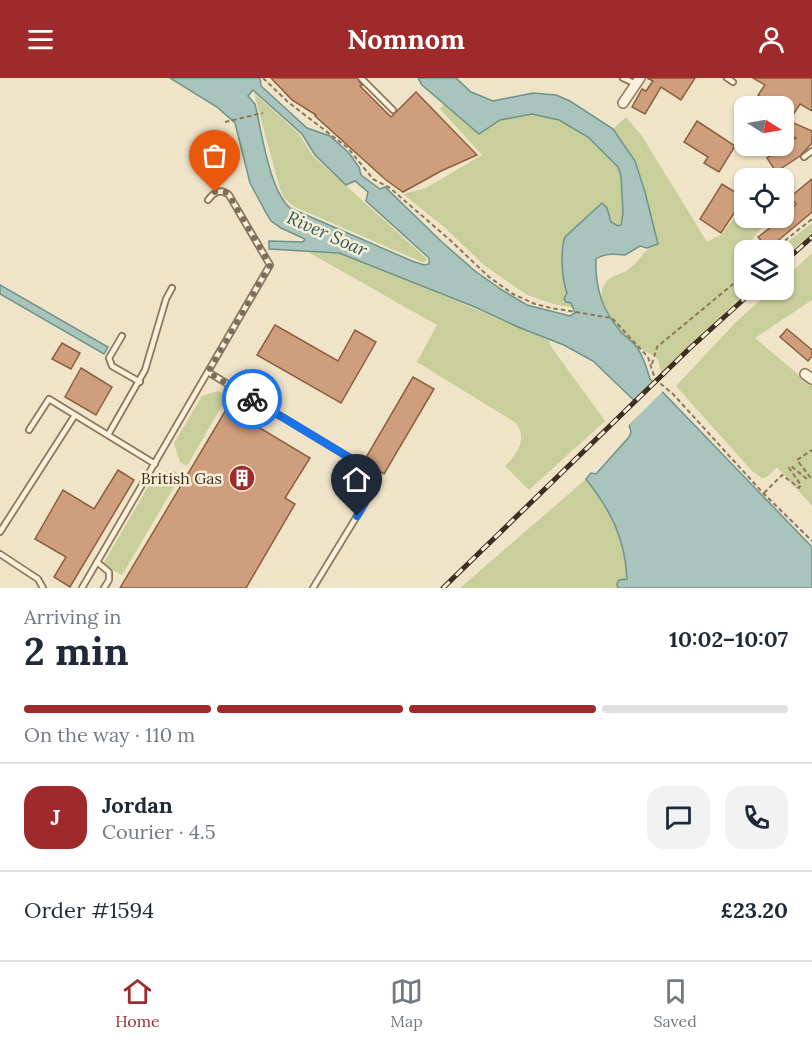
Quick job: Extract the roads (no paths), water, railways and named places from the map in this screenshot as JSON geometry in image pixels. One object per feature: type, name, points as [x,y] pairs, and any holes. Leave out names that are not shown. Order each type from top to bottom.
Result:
[{"type":"street","points":[[623,103],[638,81]]},
{"type":"lane","points":[[361,78],[393,110]]},
{"type":"lane","points":[[623,78],[638,81]]},
{"type":"lane","points":[[727,78],[733,82]]},
{"type":"lane","points":[[804,157],[812,151]]},
{"type":"lane","points":[[82,588],[270,265],[229,195],[220,191],[215,192],[208,200]]},
{"type":"lane","points":[[108,435],[140,382],[166,299],[172,288]]},
{"type":"lane","points":[[122,336],[109,358],[112,366],[140,382]]},
{"type":"lane","points":[[208,372],[360,464],[370,479],[371,489],[368,498],[313,588]]},
{"type":"lane","points":[[29,430],[49,399],[155,464]]},
{"type":"lane","points":[[0,532],[75,415]]},
{"type":"lane","points":[[0,554],[38,579],[43,588]]},
{"type":"lane","points":[[97,562],[109,572],[109,580],[104,588]]},
{"type":"water","name":"River Soar","points":[[170,78],[260,78],[261,86],[307,128],[330,136],[349,153],[359,167],[361,175],[380,189],[385,187],[475,271],[527,305],[570,316],[575,313],[571,303],[564,299],[567,293],[562,265],[565,237],[602,203],[607,208],[611,222],[618,226],[621,225],[623,213],[621,176],[618,167],[588,137],[559,120],[532,114],[500,120],[479,134],[422,85],[418,78],[456,78],[471,92],[493,101],[533,93],[556,95],[570,101],[613,129],[635,161],[658,244],[647,248],[640,246],[625,255],[606,255],[596,259],[598,289],[604,307],[614,324],[638,349],[650,379],[812,547],[812,588],[618,588],[619,580],[627,579],[620,538],[603,502],[586,479],[591,473],[596,474],[629,437],[631,432],[629,425],[643,409],[593,361],[564,345],[339,253],[269,249],[269,241],[303,242],[305,239],[271,221],[250,183],[235,123],[217,107]],"holes":[[[253,90],[302,134],[315,155],[346,185],[355,181],[368,192],[366,201],[429,258],[429,264],[424,265],[412,261],[290,208],[277,188],[255,104],[248,96]]]},
{"type":"water","points":[[0,285],[108,347],[104,354],[0,294]]},
{"type":"railway","points":[[794,253],[812,237]]},
{"type":"railway","points":[[443,588],[690,348],[743,300]]},
{"type":"place","name":"British Gas","points":[[242,478]]}]
